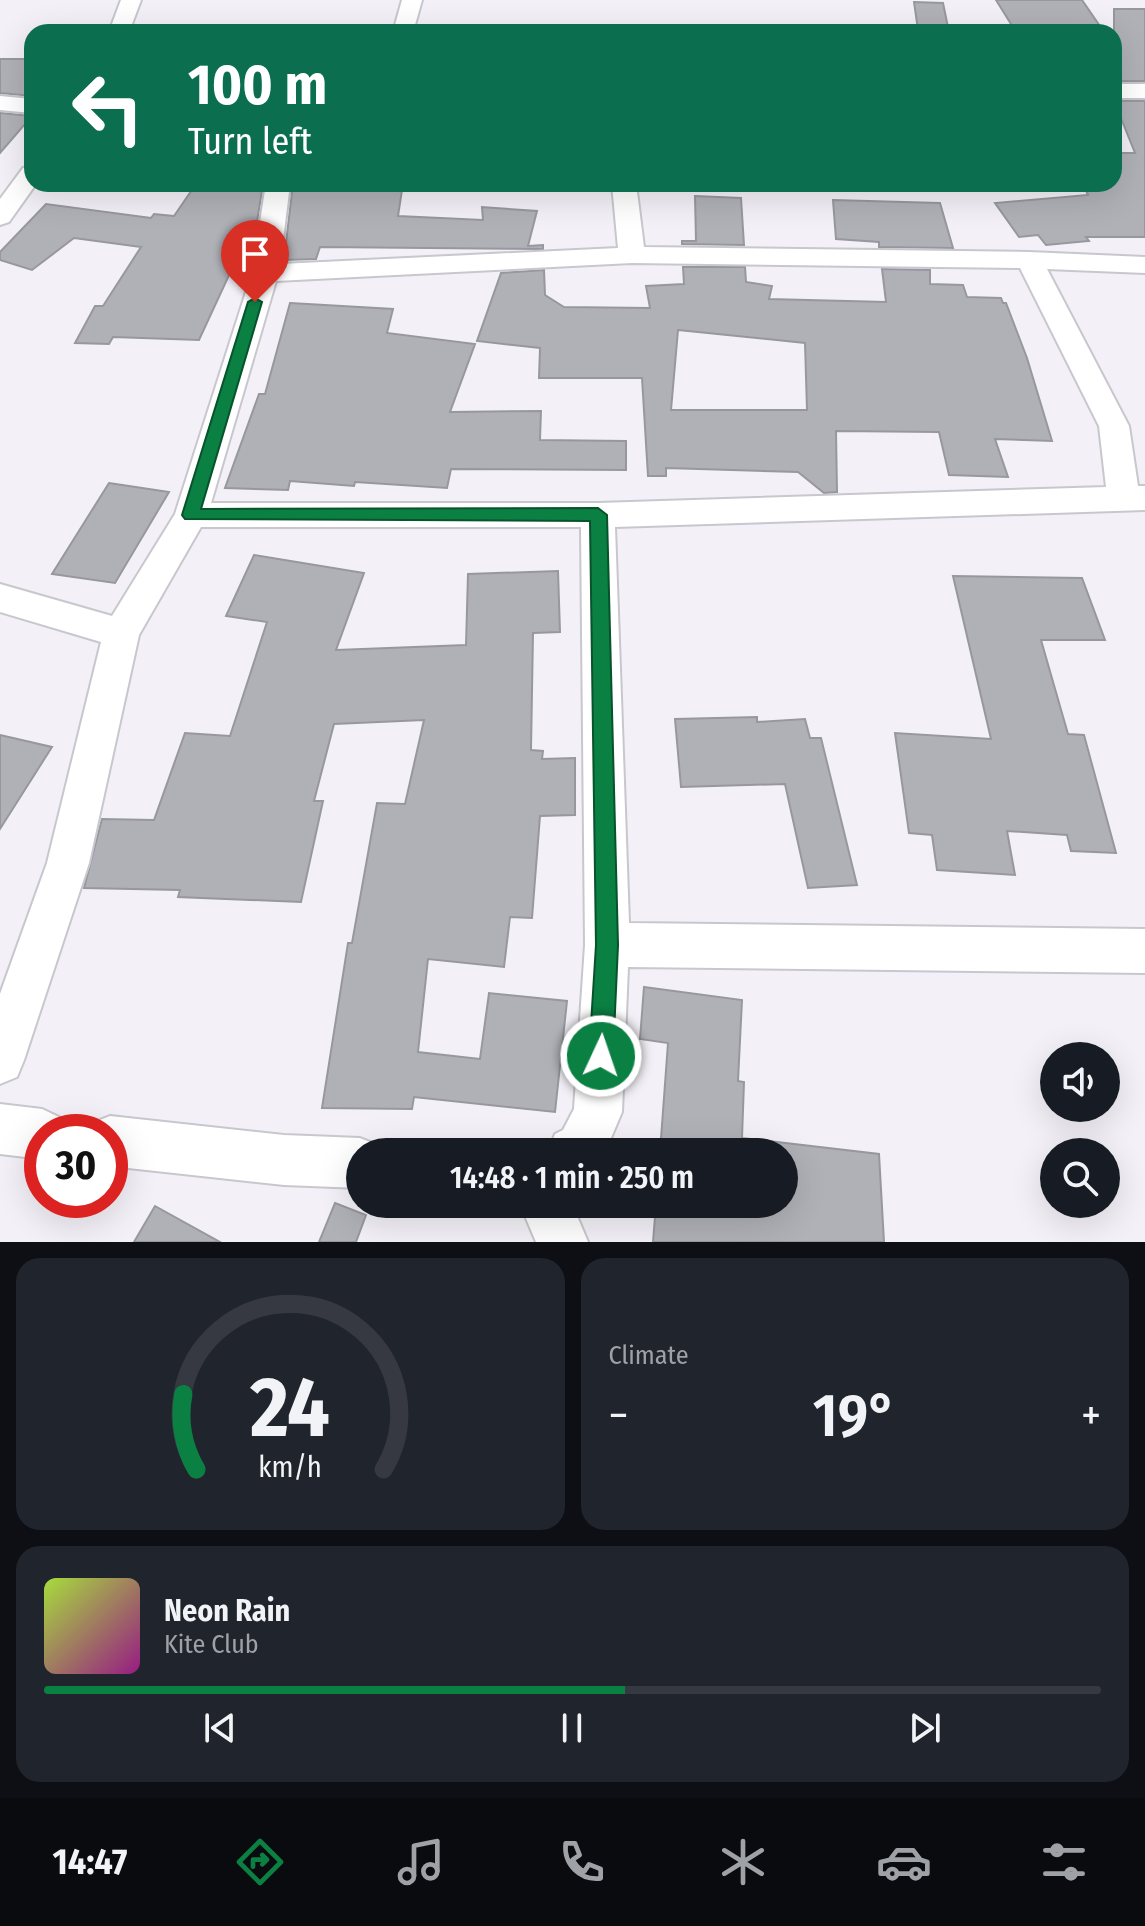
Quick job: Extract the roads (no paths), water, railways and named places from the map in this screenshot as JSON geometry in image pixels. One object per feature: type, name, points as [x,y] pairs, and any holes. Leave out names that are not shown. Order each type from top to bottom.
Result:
[{"type":"street","points":[[122,24],[131,0]]},
{"type":"street","points":[[405,24],[412,0]]},
{"type":"street","points":[[1122,91],[1145,91]]},
{"type":"street","points":[[0,103],[24,105]]},
{"type":"street","points":[[0,217],[24,184]]},
{"type":"street","points":[[0,1060],[68,863],[121,633],[191,515],[265,273],[277,192]]},
{"type":"street","points":[[625,192],[632,255]]},
{"type":"street","points":[[265,273],[632,255],[1029,260],[1145,265]]},
{"type":"street","points":[[191,515],[598,515],[1134,498],[1114,426],[1029,260]]},
{"type":"street","points":[[586,1138],[598,1112],[607,945],[598,515]]},
{"type":"street","points":[[0,598],[121,633]]},
{"type":"street","points":[[607,945],[1145,951]]},
{"type":"street","points":[[0,1129],[24,1132]]},
{"type":"street","points":[[128,1143],[284,1160],[346,1162]]},
{"type":"street","points":[[552,1218],[562,1242]]}]
